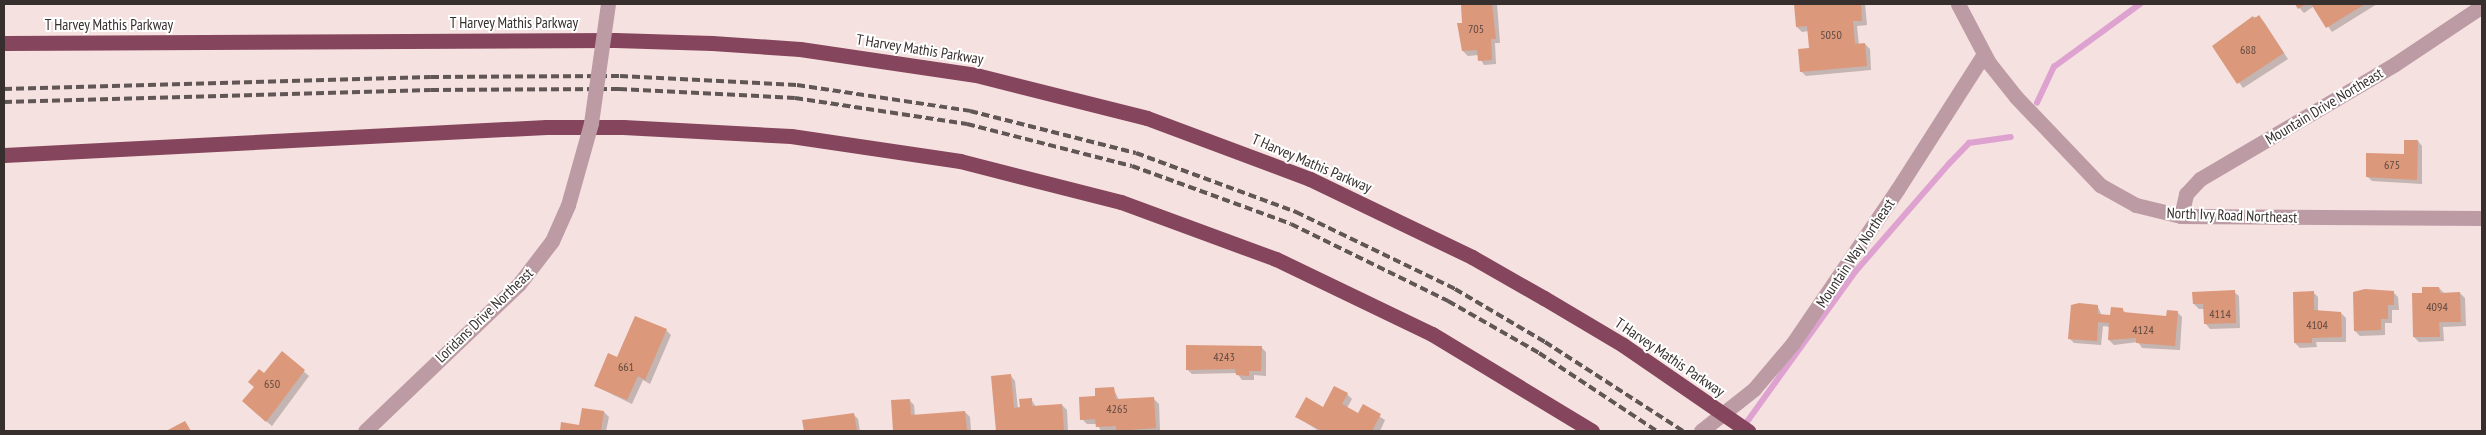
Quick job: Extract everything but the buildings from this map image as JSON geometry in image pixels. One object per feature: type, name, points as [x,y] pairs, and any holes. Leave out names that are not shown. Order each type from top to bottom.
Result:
[{"type":"highway","name":"T Harvey Mathis Parkway","points":[[4,43],[712,43],[800,49],[957,72],[1086,101],[1230,148],[1310,179],[1391,216],[1544,298],[1630,351],[1748,431]]},
{"type":"highway","points":[[4,155],[546,127],[708,130],[792,136],[960,161],[1038,179],[1121,202],[1200,230],[1354,295],[1432,334],[1516,383],[1592,431]]},
{"type":"street","name":"Loridans Drive Northeast","points":[[365,431],[519,284],[552,241],[568,205],[591,123],[608,4]]},
{"type":"street","name":"North Ivy Road Northeast","points":[[1958,4],[1984,54],[2016,97],[2100,185],[2136,205],[2182,216],[2482,218]]},
{"type":"street","name":"Mountain Drive Northeast","points":[[2182,216],[2186,194],[2200,179],[2328,105],[2482,6]]},
{"type":"street","name":"Mountain Way Northeast","points":[[1701,431],[1754,389],[1793,343],[1897,190],[1984,54]]},
{"type":"waterway","points":[[2037,103],[2054,67],[2140,4]]},
{"type":"waterway","points":[[1744,426],[1855,272],[1949,164],[1969,143],[2011,137]]},
{"type":"railway","points":[[4,89],[431,77],[620,76],[797,85],[970,111],[1136,153],[1296,212],[1455,289],[1545,342],[1683,431]]},
{"type":"railway","points":[[4,102],[431,90],[619,89],[795,98],[967,124],[1132,166],[1291,224],[1448,301],[1539,353],[1657,431]]}]
